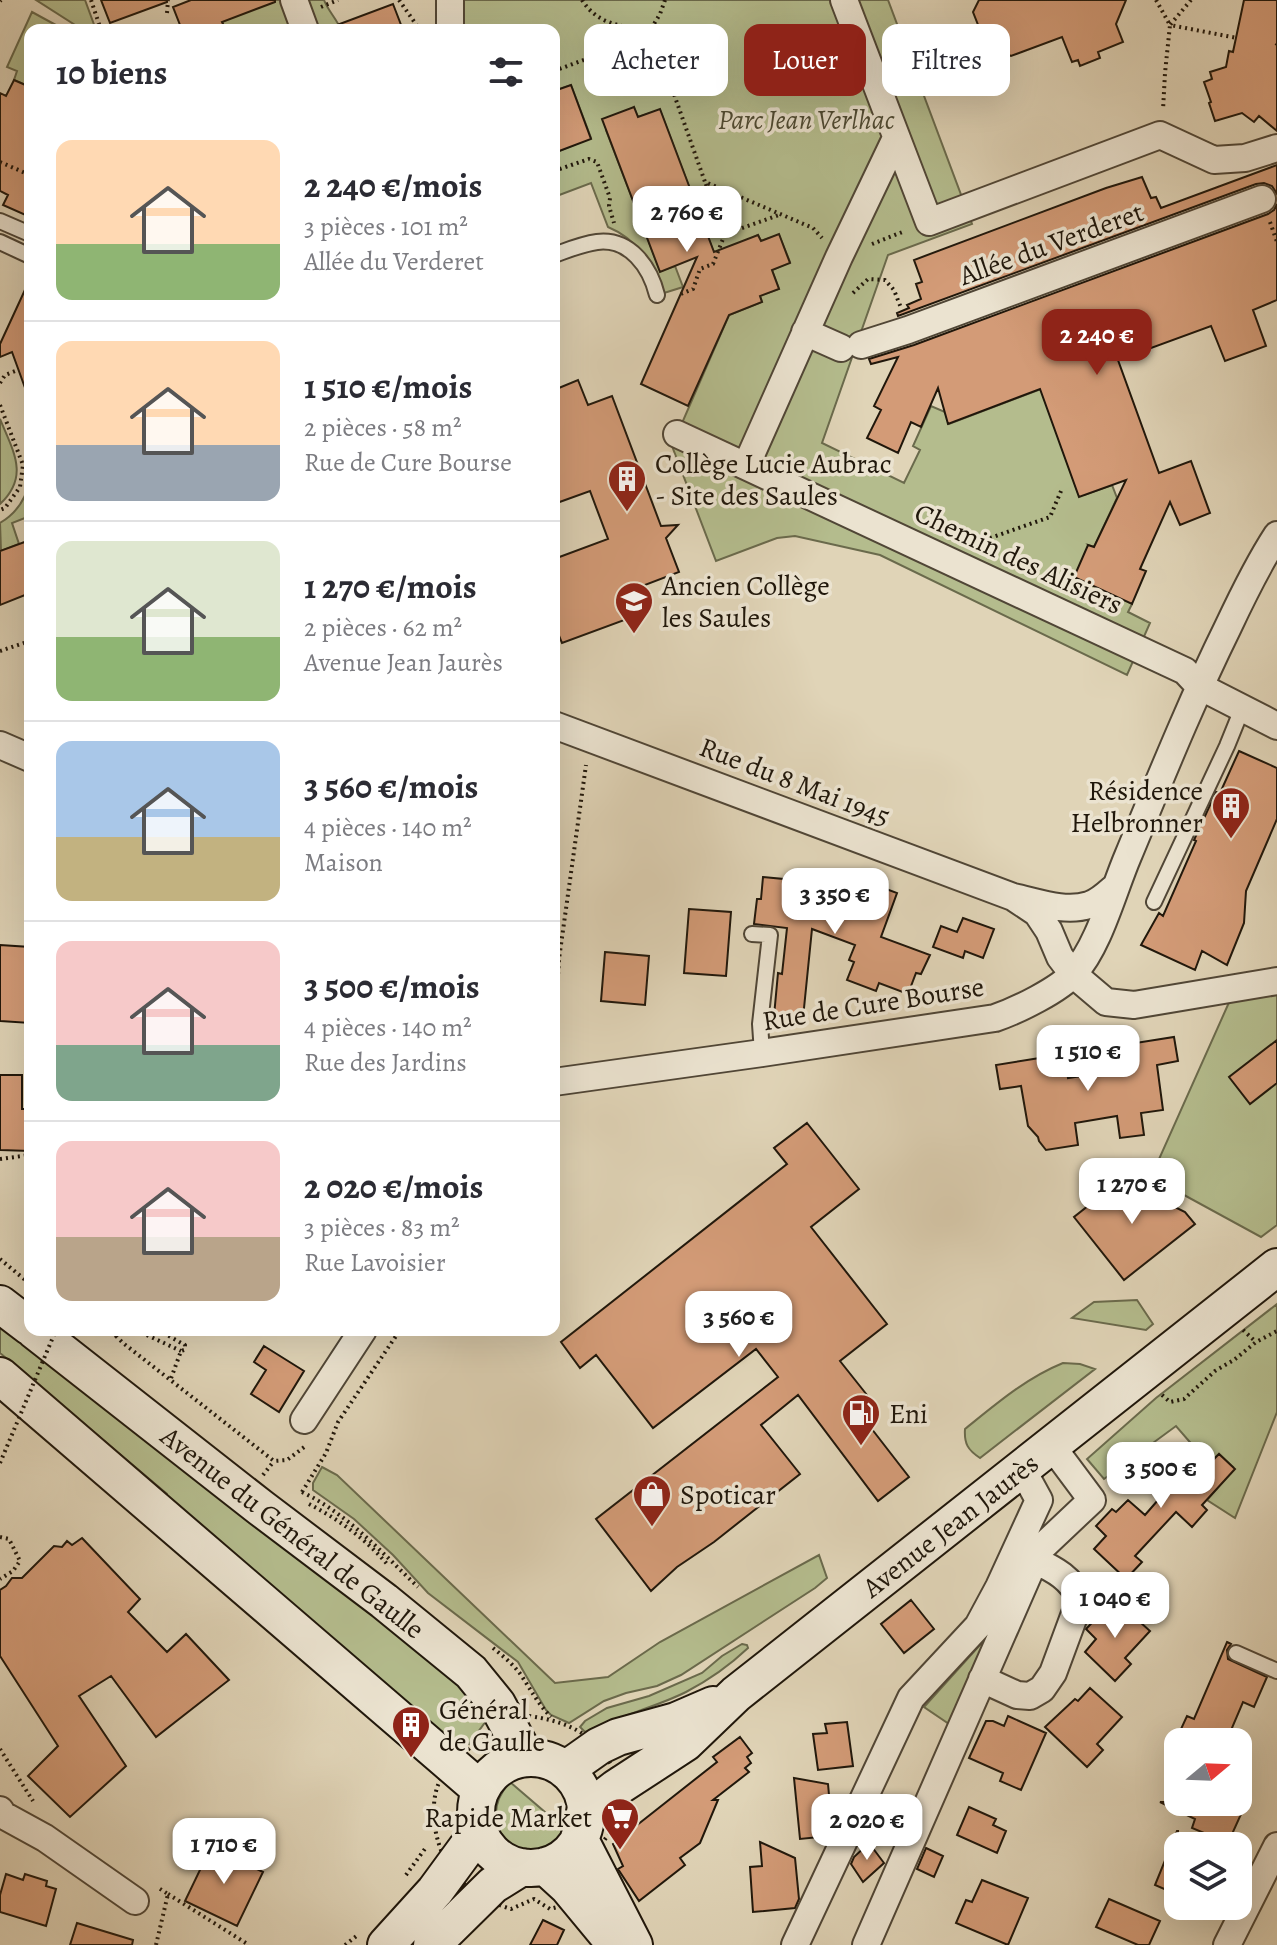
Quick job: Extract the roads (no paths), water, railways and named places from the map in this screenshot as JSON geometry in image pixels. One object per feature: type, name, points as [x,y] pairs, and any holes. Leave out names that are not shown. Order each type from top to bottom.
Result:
[{"type":"main road","name":"Avenue Jean Jaurès","points":[[582,1825],[621,1785],[685,1743],[736,1694],[1277,1267]]},
{"type":"main road","name":"Avenue du Général de Gaulle","points":[[0,1304],[24,1322]]},
{"type":"main road","name":"Avenue du Général de Gaulle","points":[[42,1336],[471,1672],[497,1704],[526,1758]]},
{"type":"main road","points":[[0,1376],[481,1790]]},
{"type":"main road","name":"Avenue Jean Jaurès","points":[[565,1770],[599,1746],[618,1737],[676,1721],[736,1694]]},
{"type":"main road","points":[[616,1945],[587,1884],[582,1825],[584,1800],[573,1779],[565,1770],[540,1759],[512,1761],[499,1768],[481,1790],[477,1803],[476,1817],[483,1840],[504,1861],[587,1884],[634,1945]]},
{"type":"main road","points":[[432,1945],[502,1878],[565,1856],[582,1825]]},
{"type":"main road","points":[[386,1945],[435,1891],[479,1831]]},
{"type":"street","points":[[294,0],[303,24]]},
{"type":"street","points":[[450,0],[450,24]]},
{"type":"street","points":[[844,0],[929,222],[1160,135],[1214,160],[1245,158],[1277,148]]},
{"type":"street","points":[[746,466],[834,342],[839,257],[896,138]]},
{"type":"street","name":"Allée du Verderet","points":[[834,342],[908,330],[1262,199]]},
{"type":"street","name":"Chemin des Alisiers","points":[[677,434],[1185,671],[1199,686],[1277,726]]},
{"type":"street","points":[[1277,535],[1259,563],[1199,686],[1092,948],[1073,974],[1106,1002],[1134,1005],[1277,981]]},
{"type":"street","name":"Rue du 8 Mai 1945","points":[[560,727],[1013,897],[1063,908],[1086,906],[1115,887]]},
{"type":"street","points":[[0,745],[24,755]]},
{"type":"street","name":"Rue du 8 Mai 1945","points":[[1013,897],[1037,913],[1060,957],[1073,974]]},
{"type":"street","name":"Rue de Cure Bourse","points":[[560,1081],[995,1018],[1043,995],[1073,974]]},
{"type":"street","points":[[314,1430],[360,1336]]},
{"type":"street","points":[[866,1945],[1039,1550],[1092,1500],[1051,1445]]},
{"type":"street","points":[[795,1945],[911,1698],[978,1626],[999,1587],[1039,1500],[1022,1469]]},
{"type":"street","points":[[982,1679],[1017,1695],[1030,1696],[1042,1689],[1053,1673],[1080,1600],[1076,1589],[1064,1576],[1034,1560]]},
{"type":"street","points":[[0,1810],[3,1815],[45,1838],[135,1901]]},
{"type":"street","points":[[1227,1945],[1277,1846]]},
{"type":"lane","points":[[0,221],[24,231]]},
{"type":"lane","points":[[560,253],[598,241],[620,243],[639,257],[653,279],[657,295]]},
{"type":"lane","points":[[0,242],[24,253]]},
{"type":"lane","points":[[1154,902],[1242,709]]},
{"type":"lane","points":[[752,934],[770,935],[760,1024],[762,1053]]},
{"type":"lane","points":[[1236,1653],[1277,1671]]},
{"type":"place","name":"Collège Lucie Aubrac - Site des Saules","points":[[627,513]]},
{"type":"place","name":"Ancien Collège les Saules","points":[[634,635]]},
{"type":"place","name":"Résidence Helbronner","points":[[1231,840]]},
{"type":"place","name":"Eni","points":[[861,1447]]},
{"type":"place","name":"Spoticar","points":[[652,1528]]},
{"type":"place","name":"Général de Gaulle","points":[[411,1759]]},
{"type":"place","name":"Rapide Market","points":[[620,1851]]},
{"type":"park label","name":"Parc Jean Verlhac","points":[[806,119]]}]
